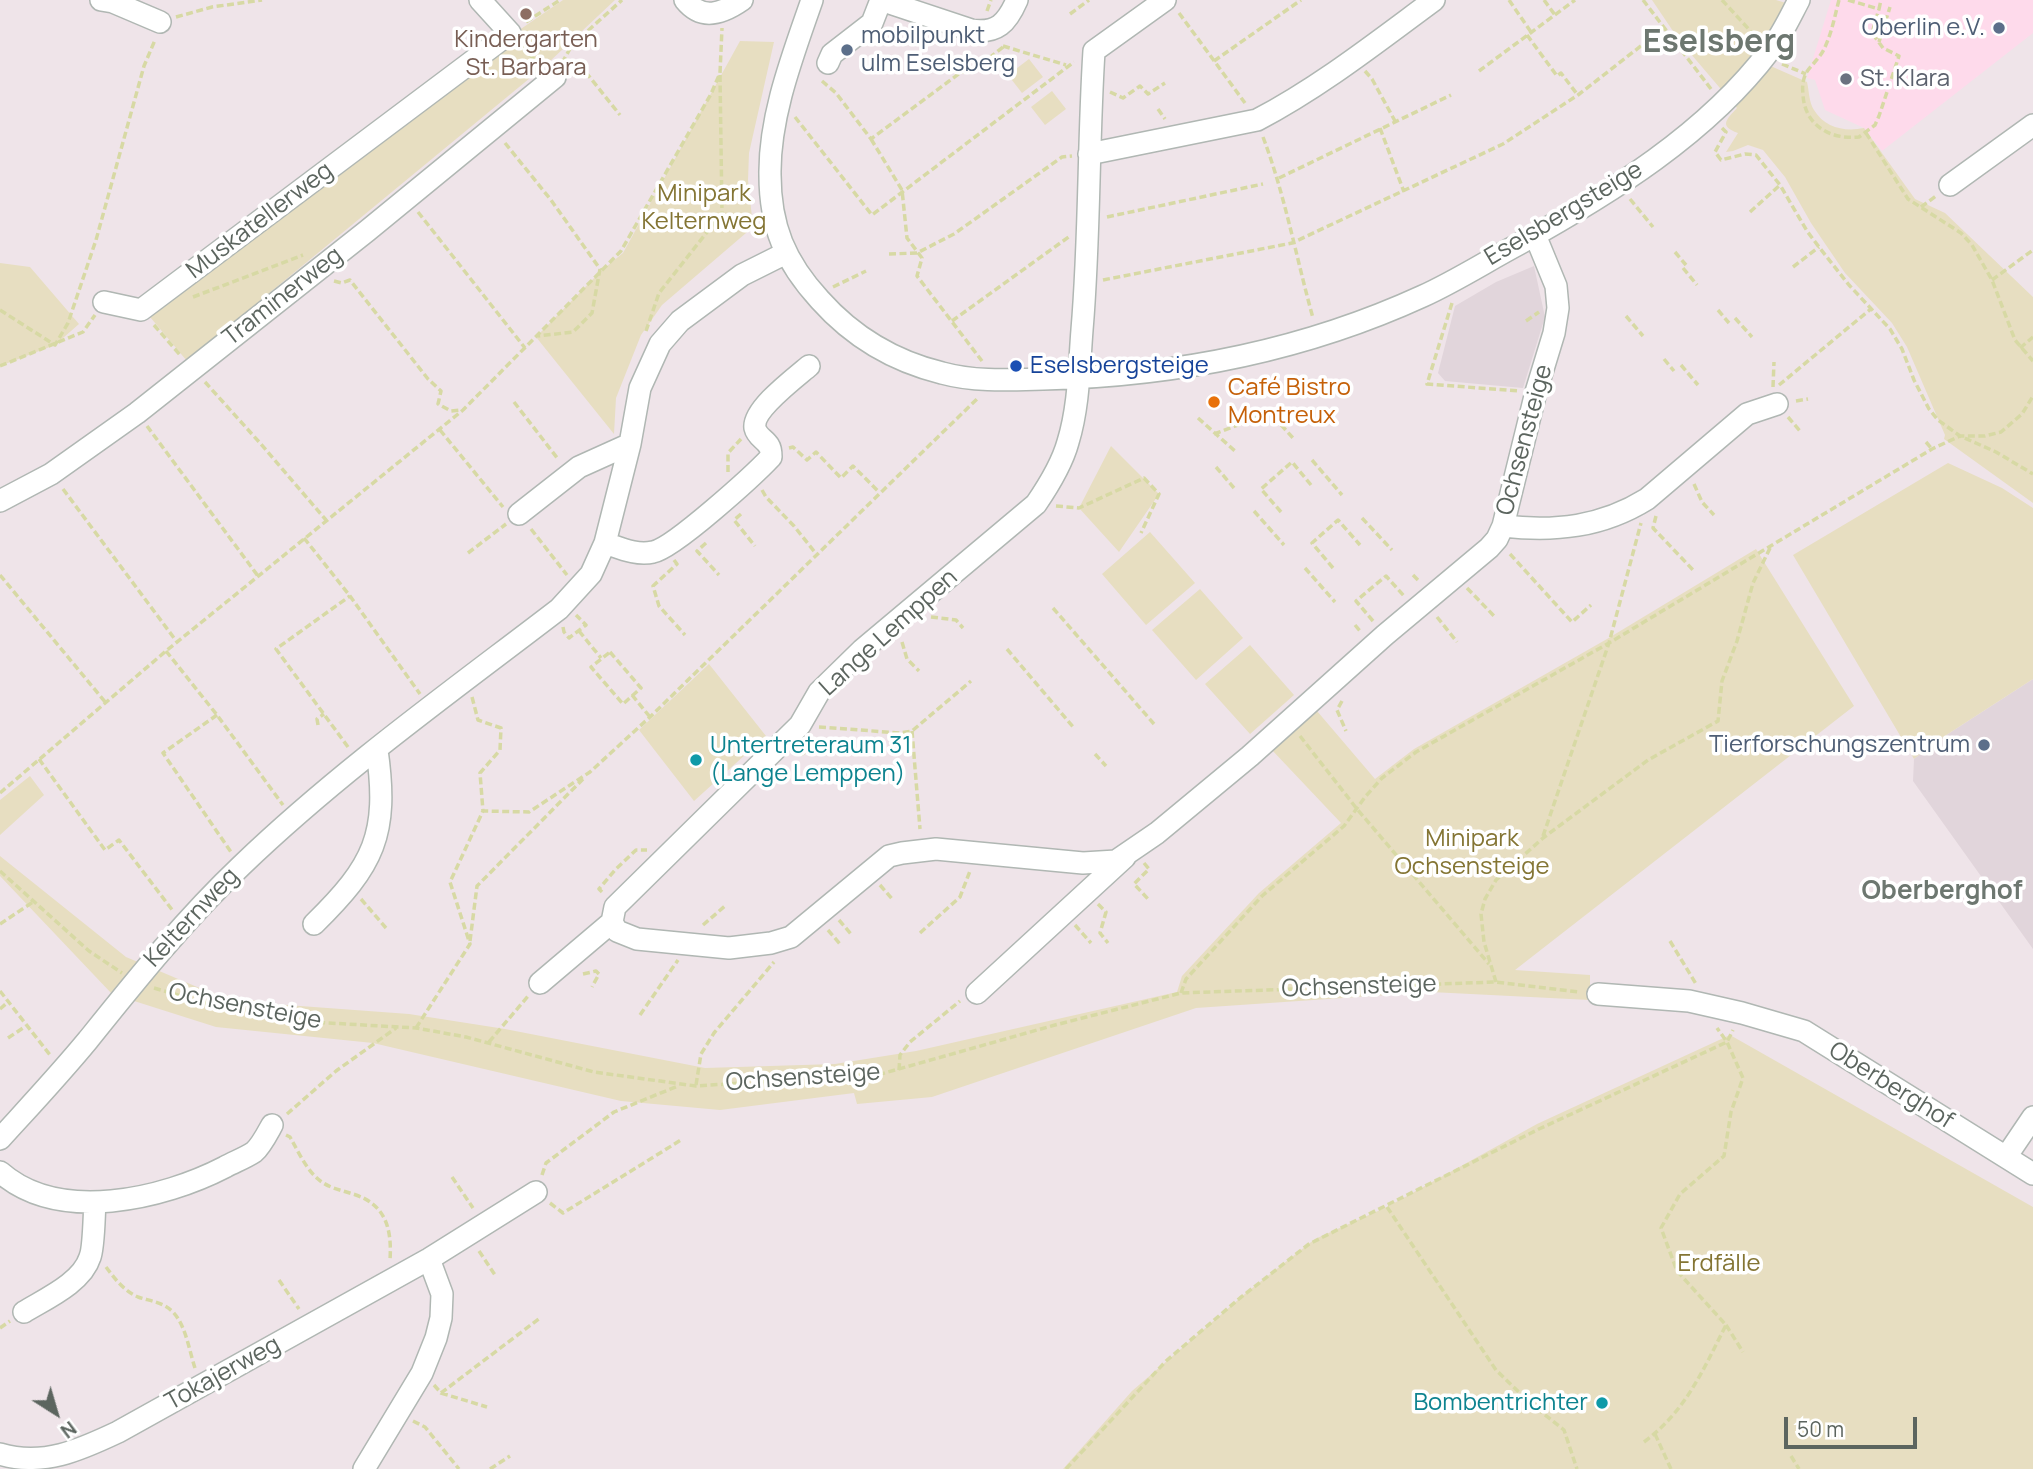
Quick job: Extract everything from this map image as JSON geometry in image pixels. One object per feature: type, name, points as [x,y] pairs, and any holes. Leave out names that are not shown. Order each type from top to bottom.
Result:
[{"type":"street","points":[[102,0],[160,22]]},
{"type":"street","points":[[480,0],[510,33]]},
{"type":"street","points":[[685,0],[692,8],[706,15],[723,12],[742,0]]},
{"type":"street","name":"Eselsbergsteige","points":[[812,0],[793,54],[770,155],[769,179],[775,225],[786,253],[815,295],[868,343],[890,355],[942,373],[996,380],[1079,378],[1175,369],[1264,353],[1319,337],[1424,296],[1619,186],[1690,132],[1765,56],[1799,0]]},
{"type":"street","points":[[822,69],[832,54],[872,23],[881,0],[982,32],[991,31],[1002,24],[1017,0]]},
{"type":"street","points":[[1089,154],[1257,120],[1348,62],[1434,0]]},
{"type":"street","points":[[1094,51],[1171,5]]},
{"type":"street","name":"Muskatellerweg","points":[[141,310],[510,33]]},
{"type":"street","name":"Lange Lemppen","points":[[540,983],[612,922],[615,907],[800,725],[825,686],[866,646],[1036,504],[1048,487],[1068,444],[1079,378],[1089,222],[1094,51]]},
{"type":"street","name":"Traminerweg","points":[[0,501],[51,474],[137,413],[192,369],[313,261],[492,128],[555,77]]},
{"type":"street","points":[[1951,185],[2033,125]]},
{"type":"street","name":"Ochsensteige","points":[[976,993],[1130,853],[1250,756],[1385,635],[1426,613],[1497,539],[1503,526],[1536,392],[1554,333],[1558,308],[1556,286],[1535,235]]},
{"type":"street","name":"Kelternweg","points":[[0,1139],[62,1070],[186,920],[241,865],[360,763],[559,609],[579,589],[606,543],[630,444],[640,388],[660,344],[680,321],[742,275],[786,253]]},
{"type":"street","points":[[104,302],[141,310]]},
{"type":"street","points":[[606,543],[644,553],[655,552],[665,547],[737,488],[771,457],[769,446],[757,433],[754,425],[763,408],[808,366]]},
{"type":"street","points":[[1503,526],[1536,530],[1567,528],[1618,515],[1647,499],[1746,414],[1775,397]]},
{"type":"street","points":[[516,516],[579,467],[630,444]]},
{"type":"street","points":[[314,924],[350,887],[373,848],[383,800],[377,750]]},
{"type":"street","name":"Ochsensteige","points":[[612,922],[617,931],[637,939],[729,947],[752,946],[791,937],[889,856],[936,849],[1083,863],[1116,861],[1130,853]]},
{"type":"street","name":"Oberberghof","points":[[1598,994],[1689,1002],[1712,1015],[1742,1013],[1804,1031],[2033,1174]]},
{"type":"street","points":[[2006,1157],[2033,1117]]},
{"type":"street","points":[[0,1172],[19,1187],[37,1193],[95,1202],[144,1198],[213,1173],[256,1151],[272,1125]]},
{"type":"street","name":"Tokajerweg","points":[[4,1460],[61,1456],[86,1447],[201,1388],[429,1259],[536,1192]]},
{"type":"street","points":[[24,1312],[73,1280],[84,1268],[91,1255],[95,1202]]},
{"type":"street","points":[[364,1469],[422,1373],[436,1338],[443,1303],[439,1281],[429,1259]]},
{"type":"path","points":[[160,22],[212,7],[262,0]]},
{"type":"path","points":[[560,0],[510,33],[555,77],[588,75],[620,115]]},
{"type":"path","points":[[555,77],[572,45],[622,0]]},
{"type":"path","points":[[1070,14],[1089,0]]},
{"type":"path","points":[[1214,61],[1301,0]]},
{"type":"path","points":[[1509,0],[1558,76],[1561,73],[1578,95]]},
{"type":"path","points":[[1544,0],[1555,15]]},
{"type":"path","points":[[1479,71],[1575,0]]},
{"type":"path","points":[[1643,0],[1664,28],[1727,97],[1721,129],[1727,132],[1715,152],[1721,160],[1745,154],[1756,155],[1780,185],[1819,247],[1849,285],[1890,329],[1929,409],[1938,420],[1960,436],[1996,452],[2033,474]]},
{"type":"path","points":[[1723,0],[1765,56],[1806,74]]},
{"type":"path","points":[[1839,0],[1827,44],[1806,74],[1802,88],[1805,110],[1818,127],[1840,137],[1859,137],[1874,125],[1899,56],[1879,44],[1872,33],[1881,0]]},
{"type":"path","points":[[1848,0],[1879,9]]},
{"type":"path","points":[[1171,5],[1257,120],[1278,178],[1292,243],[1319,337]]},
{"type":"path","points":[[1879,44],[1890,7]]},
{"type":"path","points":[[642,340],[659,293],[722,213],[720,73],[723,12]]},
{"type":"path","points":[[1086,283],[1292,243],[1503,144],[1578,95],[1664,28]]},
{"type":"path","points":[[871,139],[960,73],[978,67],[1003,47],[1068,65]]},
{"type":"path","points":[[781,99],[872,215],[1068,65],[1094,51]]},
{"type":"path","points":[[55,345],[68,323],[96,240],[144,66],[151,52]]},
{"type":"path","points":[[416,1028],[470,944],[477,886],[590,772],[650,717],[996,380],[917,276],[922,258],[907,239],[902,190],[871,139],[836,93],[822,69]]},
{"type":"path","points":[[0,793],[166,651],[440,430],[525,348],[600,269],[621,251],[720,73]]},
{"type":"path","points":[[1092,83],[1123,98],[1140,86],[1148,94],[1165,83]]},
{"type":"path","points":[[1374,83],[1395,122]]},
{"type":"path","points":[[1278,178],[1451,95]]},
{"type":"path","points":[[492,128],[551,201],[600,269],[592,313],[573,332],[536,336]]},
{"type":"path","points":[[1380,128],[1404,192]]},
{"type":"path","points":[[1866,133],[1908,199],[1961,233],[1972,245],[1992,280],[2009,329],[2020,348],[2033,361]]},
{"type":"path","points":[[889,254],[917,253],[954,234],[1062,157],[1089,154]]},
{"type":"path","points":[[1089,222],[1263,184]]},
{"type":"path","points":[[1750,212],[1780,185]]},
{"type":"path","points":[[1619,186],[1653,227]]},
{"type":"path","points":[[429,225],[525,348]]},
{"type":"path","points":[[952,321],[1069,236]]},
{"type":"path","points":[[1793,267],[1819,247]]},
{"type":"path","points":[[1992,280],[2033,250]]},
{"type":"path","points":[[1675,252],[1697,285]]},
{"type":"path","points":[[181,301],[313,261],[333,280],[342,283],[350,279],[428,379],[441,391],[438,404],[451,411],[463,410]]},
{"type":"path","points":[[815,295],[866,271]]},
{"type":"path","points":[[1459,277],[1427,384],[1536,392]]},
{"type":"path","points":[[0,366],[83,332],[104,302]]},
{"type":"path","points":[[1775,397],[1872,308]]},
{"type":"path","points":[[0,310],[55,345]]},
{"type":"path","points":[[141,310],[326,520]]},
{"type":"path","points":[[1718,310],[1729,323]]},
{"type":"path","points":[[1626,316],[1643,336]]},
{"type":"path","points":[[1735,318],[1752,337]]},
{"type":"path","points":[[2020,348],[2033,337]]},
{"type":"path","points":[[1664,359],[1674,371]]},
{"type":"path","points":[[1774,362],[1775,397]]},
{"type":"path","points":[[1681,365],[1698,385]]},
{"type":"path","points":[[1181,993],[1186,979],[1262,896],[1344,825],[1382,778],[1416,752],[1609,643],[1932,449],[1960,436],[1985,436],[2001,432],[2022,414],[2033,396]]},
{"type":"path","points":[[514,402],[569,474]]},
{"type":"path","points":[[1214,434],[1285,407]]},
{"type":"path","points":[[137,413],[258,576]]},
{"type":"path","points":[[1274,417],[1293,438]]},
{"type":"path","points":[[1198,418],[1235,451]]},
{"type":"path","points":[[737,488],[728,473],[729,453],[754,425]]},
{"type":"path","points":[[440,430],[579,589]]},
{"type":"path","points":[[1926,442],[1932,449]]},
{"type":"path","points":[[793,446],[807,460],[816,452],[841,478],[853,466],[880,492]]},
{"type":"path","points":[[1312,460],[1342,495]]},
{"type":"path","points":[[1281,512],[1261,489],[1292,462],[1311,485]]},
{"type":"path","points":[[1216,467],[1234,488]]},
{"type":"path","points":[[755,472],[766,497],[817,555]]},
{"type":"path","points":[[51,474],[177,642]]},
{"type":"path","points":[[1079,508],[1144,478],[1159,494],[1140,533]]},
{"type":"path","points":[[1696,486],[1702,502],[1714,515]]},
{"type":"path","points":[[1543,838],[1609,643],[1647,499]]},
{"type":"path","points":[[1254,511],[1284,545]]},
{"type":"path","points":[[742,513],[734,520],[755,546]]},
{"type":"path","points":[[468,552],[516,516]]},
{"type":"path","points":[[1363,517],[1392,550]]},
{"type":"path","points":[[1333,568],[1312,543],[1338,520],[1360,545]]},
{"type":"path","points":[[1661,535],[1695,572]]},
{"type":"path","points":[[304,538],[350,596],[430,708]]},
{"type":"path","points":[[707,542],[697,551],[719,575]]},
{"type":"path","points":[[1496,982],[1490,966],[1481,914],[1485,899],[1496,880],[1543,838],[1648,760],[1717,721],[1722,681],[1737,641],[1753,583],[1772,544]]},
{"type":"path","points":[[665,547],[677,564],[653,586],[659,606],[685,635]]},
{"type":"path","points":[[1514,558],[1572,622],[1591,605]]},
{"type":"path","points":[[1305,568],[1335,602]]},
{"type":"path","points":[[0,575],[106,703]]},
{"type":"path","points":[[1385,635],[1356,601],[1387,576],[1457,642]]},
{"type":"path","points":[[1470,592],[1496,618]]},
{"type":"path","points":[[350,596],[276,649],[360,763]]},
{"type":"path","points":[[1054,608],[1154,724]]},
{"type":"path","points":[[931,617],[956,620],[963,628]]},
{"type":"path","points":[[569,638],[586,625]]},
{"type":"path","points":[[579,631],[601,658]]},
{"type":"path","points":[[901,641],[907,659],[919,671]]},
{"type":"path","points":[[1007,649],[1074,728]]},
{"type":"path","points":[[166,651],[218,715],[293,818]]},
{"type":"path","points":[[610,652],[641,688],[632,695],[623,704],[591,667],[610,652]]},
{"type":"path","points":[[808,726],[900,733],[912,731],[971,681]]},
{"type":"path","points":[[632,695],[650,717]]},
{"type":"path","points":[[1343,699],[1337,710],[1346,731]]},
{"type":"path","points":[[218,715],[163,752],[241,865]]},
{"type":"path","points":[[318,725],[317,719],[324,715]]},
{"type":"path","points":[[470,944],[450,882],[484,811],[480,773],[500,750],[501,728],[478,720]]},
{"type":"path","points":[[1289,722],[1357,809],[1490,966]]},
{"type":"path","points":[[912,731],[920,829]]},
{"type":"path","points":[[802,754],[817,744],[830,742],[836,743],[849,755]]},
{"type":"path","points":[[1095,754],[1105,766]]},
{"type":"path","points":[[39,759],[105,850],[119,840],[174,913],[186,920]]},
{"type":"path","points":[[484,811],[529,812],[590,772]]},
{"type":"path","points":[[1130,853],[1149,869],[1134,884],[1149,900]]},
{"type":"path","name":"Ochsensteige","points":[[0,871],[89,951],[135,981],[205,1003],[251,1012],[335,1025],[416,1028],[489,1042],[594,1072],[680,1085],[881,1074],[1181,993],[1496,982],[1598,994]]},
{"type":"path","points":[[919,933],[960,897],[969,875]]},
{"type":"path","points":[[350,887],[386,928]]},
{"type":"path","points":[[882,888],[893,900]]},
{"type":"path","points":[[0,924],[34,901]]},
{"type":"path","points":[[1099,905],[1106,912],[1100,933],[1108,943]]},
{"type":"path","points":[[840,921],[851,934]]},
{"type":"path","points":[[1075,925],[1091,943]]},
{"type":"path","points":[[830,932],[840,944]]},
{"type":"path","points":[[696,1086],[701,1055],[714,1033],[779,957],[791,937]]},
{"type":"path","points":[[1670,941],[1727,1042],[1743,1078],[1731,1111],[1724,1156],[1680,1194],[1661,1228],[1677,1271],[1726,1325],[1743,1352]]},
{"type":"path","points":[[640,1015],[689,944]]},
{"type":"path","points":[[578,976],[596,971],[599,974],[592,987]]},
{"type":"path","points":[[489,1042],[540,983]]},
{"type":"path","points":[[0,991],[62,1070]]},
{"type":"path","points":[[899,1070],[900,1055],[910,1042],[961,1001],[976,993]]},
{"type":"path","points":[[0,1009],[8,1002]]},
{"type":"path","points":[[1066,1469],[1166,1361],[1309,1244],[1539,1129],[1727,1042],[1742,1013]]},
{"type":"path","points":[[8,1038],[26,1026]]},
{"type":"path","points":[[393,1278],[390,1264],[391,1234],[379,1209],[365,1198],[328,1186],[317,1179],[290,1137],[272,1125],[336,1071],[398,1027]]},
{"type":"path","points":[[536,1192],[546,1163],[593,1126],[614,1112],[680,1085]]},
{"type":"path","points":[[564,1213],[681,1140]]},
{"type":"path","points":[[452,1177],[495,1275]]},
{"type":"path","points":[[1387,1207],[1496,1370],[1529,1402],[1564,1430],[1577,1469]]},
{"type":"path","points":[[114,1278],[136,1296],[160,1303],[173,1312],[187,1338],[201,1388]]},
{"type":"path","points":[[279,1280],[311,1325]]},
{"type":"path","points":[[442,1393],[540,1318]]},
{"type":"path","points":[[1644,1442],[1686,1401],[1726,1325]]},
{"type":"path","points":[[422,1373],[442,1393],[487,1407]]},
{"type":"path","points":[[399,1413],[425,1427],[459,1469]]},
{"type":"path","points":[[1655,1434],[1671,1469]]},
{"type":"path","points":[[490,1469],[510,1456]]},
{"type":"path","points":[[1791,1456],[1799,1469]]},
{"type":"shaded area","points":[[1831,0],[2033,0],[2033,33],[1882,151],[1864,128],[1825,110],[1815,80],[1807,78]]},
{"type":"shaded area","points":[[1534,266],[1545,317],[1523,388],[1445,381],[1438,373],[1455,306],[1496,282]]},
{"type":"shaded area","points":[[2033,679],[2033,949],[1913,781],[1914,759],[1934,743]]},
{"type":"green space","points":[[563,0],[615,0],[547,64],[187,361],[145,311],[512,35]]},
{"type":"green space","points":[[1652,0],[1776,0],[1786,3],[1773,27],[1750,57],[1807,82],[1812,107],[1830,125],[1843,129],[1864,128],[1915,199],[1945,213],[2033,297],[2033,503],[1944,439],[1945,435],[1907,347],[1892,323],[1845,273],[1811,223],[1785,177],[1763,150],[1748,145],[1726,152],[1738,133],[1728,128],[1726,122],[1737,108],[1679,40]]},
{"type":"green space","name":"Minipark Kelternweg","points":[[740,41],[774,42],[749,153],[748,180],[753,227],[662,305],[641,335],[616,398],[614,434],[536,337],[601,271],[623,253]]},
{"type":"green space","points":[[1029,59],[1043,77],[1022,93],[1008,75]]},
{"type":"green space","points":[[1052,91],[1066,109],[1045,125],[1031,107]]},
{"type":"green space","points":[[0,263],[30,267],[79,324],[55,345],[0,366]]},
{"type":"green space","points":[[1111,446],[1159,494],[1119,552],[1079,508]]},
{"type":"green space","points":[[1948,463],[2002,488],[2033,508],[2033,679],[1934,743],[1914,759],[1793,555]]},
{"type":"green space","points":[[1150,532],[1195,583],[1146,625],[1102,574]]},
{"type":"green space","name":"Minipark Ochsensteige","points":[[1756,549],[1854,706],[1515,970],[1590,975],[1590,1000],[1431,992],[1196,1008],[932,1097],[857,1104],[854,1093],[720,1110],[621,1101],[373,1043],[216,1027],[112,994],[0,876],[0,856],[126,957],[209,992],[273,1004],[409,1014],[505,1029],[705,1068],[835,1064],[916,1051],[1177,992],[1182,976],[1259,893],[1341,823],[1271,749],[1317,711],[1375,779],[1414,749],[1607,639]]},
{"type":"green space","points":[[1200,589],[1243,638],[1196,680],[1152,630]]},
{"type":"green space","points":[[1250,645],[1294,695],[1250,734],[1205,684]]},
{"type":"green space","points":[[709,664],[766,736],[694,801],[639,730]]},
{"type":"green space","points":[[30,776],[44,795],[0,835],[0,800]]},
{"type":"green space","name":"Erdfälle","points":[[1730,1035],[2033,1207],[2033,1469],[1063,1469],[1132,1391],[1246,1293],[1315,1239],[1387,1207],[1537,1124]]},
{"type":"place","name":"Kindergarten St. Barbara","points":[[526,14]]},
{"type":"place","name":"Oberlin e.V.","points":[[1999,28]]},
{"type":"place","name":"mobilpunkt ulm Eselsberg","points":[[847,50]]},
{"type":"place","name":"St. Klara","points":[[1846,79]]},
{"type":"place","name":"Eselsbergsteige","points":[[1016,366]]},
{"type":"place","name":"Café Bistro Montreux","points":[[1214,402]]},
{"type":"place","name":"Tierforschungszentrum","points":[[1984,745]]},
{"type":"place","name":"Untertreteraum 31 (Lange Lemppen)","points":[[696,760]]},
{"type":"place","name":"Bombentrichter","points":[[1602,1403]]},
{"type":"district","name":"Eselsberg","points":[[1719,43]]},
{"type":"district","name":"Oberberghof","points":[[1942,892]]}]
